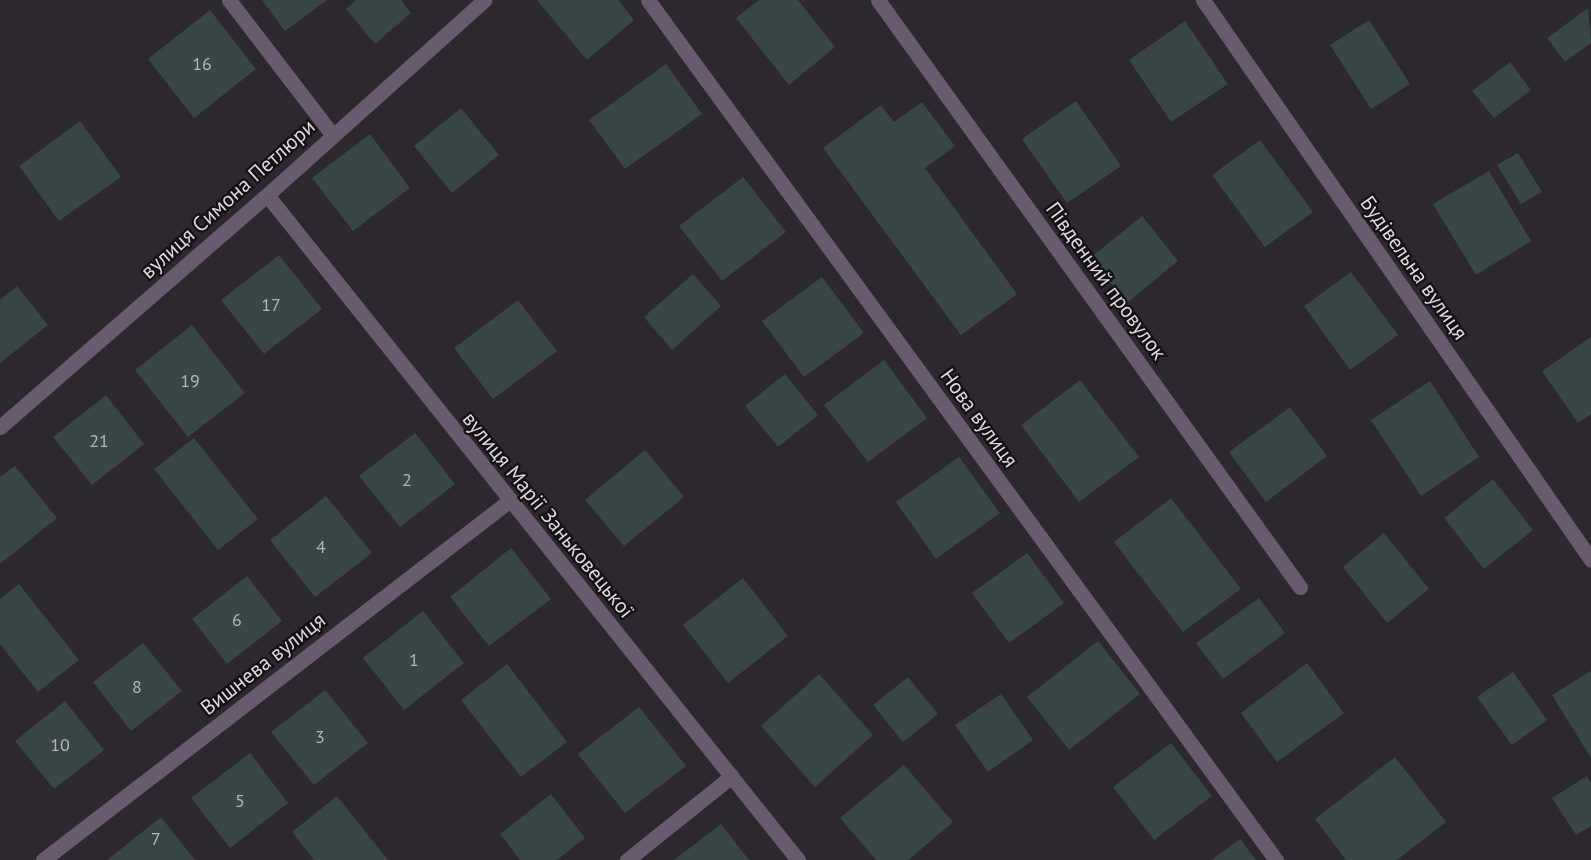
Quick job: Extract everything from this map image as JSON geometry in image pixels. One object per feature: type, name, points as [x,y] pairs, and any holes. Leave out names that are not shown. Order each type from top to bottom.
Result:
[{"type":"street","points":[[229,0],[332,134]]},
{"type":"street","name":"вулиця Симона Петлюри","points":[[0,427],[267,195],[332,134],[484,0]]},
{"type":"street","name":"Нова вулиця","points":[[648,0],[1276,860]]},
{"type":"street","name":"Південний провулок","points":[[878,0],[1300,587]]},
{"type":"street","name":"Будівельна вулиця","points":[[1203,0],[1591,560]]},
{"type":"street","name":"вулиця Марії Заньковецької","points":[[267,195],[509,501],[798,860]]},
{"type":"street","name":"Вишнева вулиця","points":[[43,860],[509,501]]},
{"type":"street","points":[[627,860],[732,776]]},
{"type":"building","points":[[262,0],[327,0],[285,31]]},
{"type":"building","points":[[356,0],[401,0],[411,13],[375,44],[346,9]]},
{"type":"building","points":[[537,0],[618,0],[634,20],[587,60]]},
{"type":"building","points":[[759,0],[798,0],[835,47],[789,85],[736,18]]},
{"type":"building","points":[[1588,8],[1591,43],[1565,62],[1547,38]]},
{"type":"building","points":[[210,10],[256,69],[194,118],[148,59]]},
{"type":"building","points":[[1369,20],[1410,84],[1371,109],[1330,45]]},
{"type":"building","points":[[1185,21],[1228,84],[1171,122],[1129,60]]},
{"type":"building","points":[[1510,62],[1531,90],[1494,118],[1472,91]]},
{"type":"building","points":[[666,64],[702,114],[625,169],[589,120]]},
{"type":"building","points":[[1076,101],[1121,166],[1067,203],[1022,139]]},
{"type":"building","points":[[922,102],[955,146],[925,168],[1017,294],[961,335],[823,148],[881,105],[894,122]]},
{"type":"building","points":[[461,108],[499,155],[452,193],[414,146]]},
{"type":"building","points":[[80,121],[121,177],[59,221],[19,166]]},
{"type":"building","points":[[370,134],[410,188],[353,231],[312,178]]},
{"type":"building","points":[[1260,140],[1313,212],[1265,247],[1212,175]]},
{"type":"building","points":[[1518,153],[1542,192],[1521,204],[1497,165]]},
{"type":"building","points":[[1489,171],[1531,241],[1476,275],[1433,204]]},
{"type":"building","points":[[743,177],[786,232],[722,281],[679,226]]},
{"type":"building","points":[[1142,216],[1178,261],[1127,303],[1090,258]]},
{"type":"building","points":[[279,255],[322,309],[264,354],[221,300]]},
{"type":"building","points":[[1351,272],[1398,335],[1350,370],[1304,306]]},
{"type":"building","points":[[693,274],[721,306],[672,350],[644,317]]},
{"type":"building","points":[[822,277],[864,333],[804,377],[762,321]]},
{"type":"building","points":[[17,286],[48,325],[0,363],[0,300]]},
{"type":"building","points":[[518,300],[557,351],[493,399],[454,348]]},
{"type":"building","points":[[192,325],[245,393],[188,437],[135,370]]},
{"type":"building","points":[[1591,337],[1591,414],[1578,423],[1542,371]]},
{"type":"building","points":[[884,360],[927,418],[868,462],[824,405]]},
{"type":"building","points":[[785,374],[818,415],[778,447],[745,406]]},
{"type":"building","points":[[1080,380],[1139,457],[1079,502],[1021,425]]},
{"type":"building","points":[[1430,381],[1479,457],[1421,496],[1371,420]]},
{"type":"building","points":[[106,395],[144,444],[92,485],[53,437]]},
{"type":"building","points":[[1290,407],[1327,456],[1266,502],[1229,452]]},
{"type":"building","points":[[415,433],[455,484],[400,527],[359,476]]},
{"type":"building","points":[[194,438],[258,519],[218,550],[154,469]]},
{"type":"building","points":[[645,450],[684,497],[624,546],[585,500]]},
{"type":"building","points":[[959,457],[1000,513],[936,559],[896,502]]},
{"type":"building","points":[[15,466],[57,518],[0,564],[0,477]]},
{"type":"building","points":[[1493,479],[1533,530],[1484,569],[1444,518]]},
{"type":"building","points":[[326,496],[372,553],[315,597],[270,540]]},
{"type":"building","points":[[1171,498],[1241,589],[1183,632],[1114,542]]},
{"type":"building","points":[[1384,533],[1429,589],[1387,623],[1343,567]]},
{"type":"building","points":[[511,548],[551,599],[489,646],[450,597]]},
{"type":"building","points":[[1027,553],[1064,603],[1009,643],[972,593]]},
{"type":"building","points":[[247,576],[282,621],[227,664],[192,619]]},
{"type":"building","points":[[743,578],[788,636],[728,683],[683,625]]},
{"type":"building","points":[[19,584],[79,660],[38,692],[0,644],[0,599]]},
{"type":"building","points":[[1259,598],[1285,633],[1223,679],[1196,643]]},
{"type":"building","points":[[423,611],[464,663],[404,710],[363,658]]},
{"type":"building","points":[[1098,641],[1140,694],[1069,750],[1027,697]]},
{"type":"building","points":[[143,643],[182,691],[131,731],[93,682]]},
{"type":"building","points":[[1307,663],[1344,713],[1277,762],[1241,713]]},
{"type":"building","points":[[507,664],[567,742],[521,777],[461,700]]},
{"type":"building","points":[[1591,671],[1591,758],[1552,695]]},
{"type":"building","points":[[1513,672],[1547,720],[1512,745],[1477,697]]},
{"type":"building","points":[[819,674],[873,735],[815,787],[761,726]]},
{"type":"building","points":[[908,677],[938,714],[903,742],[873,705]]},
{"type":"building","points":[[325,690],[368,743],[314,785],[271,732]]},
{"type":"building","points":[[1001,694],[1033,740],[988,772],[955,725]]},
{"type":"building","points":[[65,701],[104,750],[54,789],[15,741]]},
{"type":"building","points":[[639,707],[686,766],[625,813],[578,754]]},
{"type":"building","points":[[1171,743],[1212,796],[1154,840],[1113,787]]},
{"type":"building","points":[[250,753],[288,803],[230,848],[191,798]]},
{"type":"building","points":[[1395,757],[1446,822],[1397,860],[1346,860],[1315,819]]},
{"type":"building","points":[[904,765],[953,822],[908,860],[876,860],[840,818]]},
{"type":"building","points":[[1587,776],[1591,783],[1591,826],[1576,835],[1552,798]]},
{"type":"building","points":[[551,794],[585,838],[557,860],[520,860],[500,834]]},
{"type":"building","points":[[337,796],[388,860],[314,860],[292,832]]},
{"type":"building","points":[[161,817],[195,860],[107,860]]},
{"type":"building","points":[[721,824],[749,860],[674,860]]},
{"type":"building","points":[[1240,839],[1256,860],[1211,860]]}]
